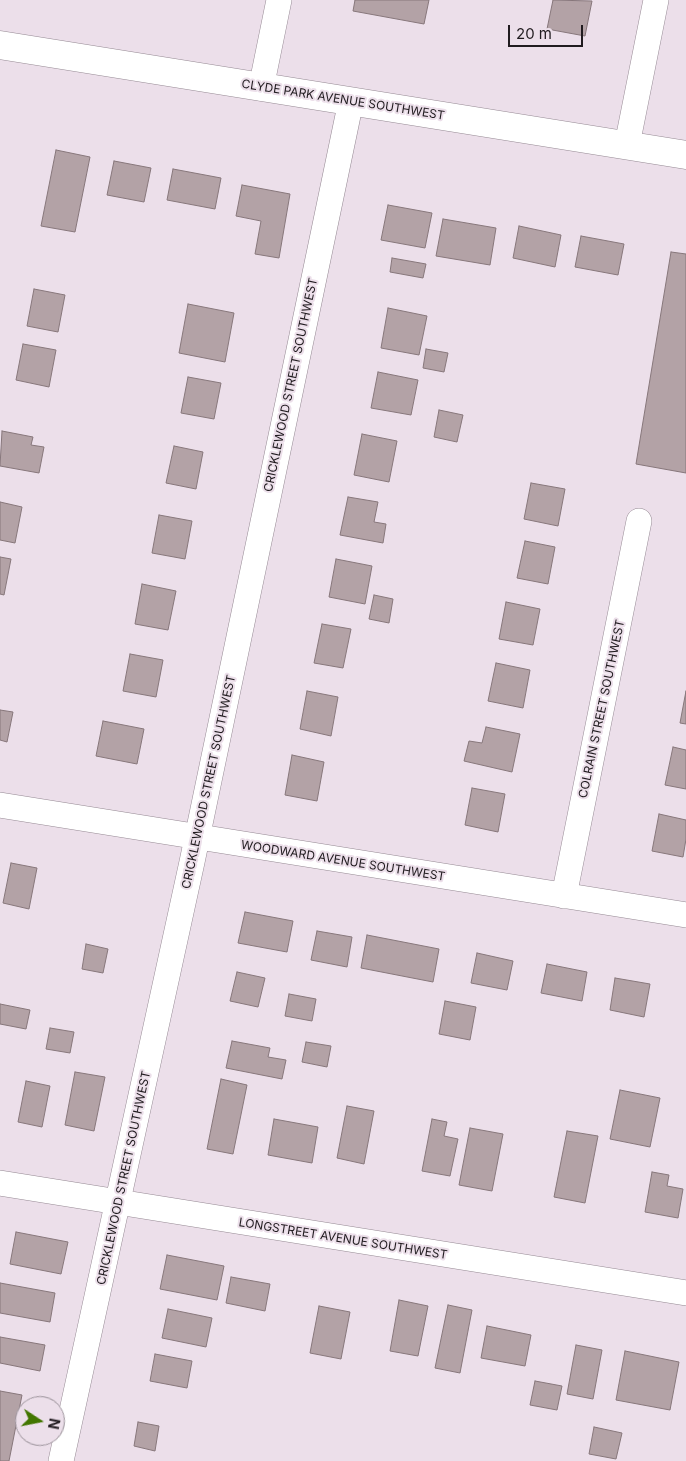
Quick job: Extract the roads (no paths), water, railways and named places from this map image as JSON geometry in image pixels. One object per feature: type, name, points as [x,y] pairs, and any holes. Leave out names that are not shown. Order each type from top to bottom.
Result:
[{"type":"main road","name":"CLYDE PARK AVENUE SOUTHWEST","points":[[1,49],[351,101],[686,155]]},
{"type":"street","points":[[261,88],[279,0]]},
{"type":"street","points":[[627,145],[656,0]]},
{"type":"street","name":"CRICKLEWOOD STREET SOUTHWEST","points":[[61,1461],[198,837],[351,101]]},
{"type":"street","name":"COLRAIN STREET SOUTHWEST","points":[[564,896],[639,522]]},
{"type":"street","name":"WOODWARD AVENUE SOUTHWEST","points":[[0,805],[686,915]]},
{"type":"street","name":"LONGSTREET AVENUE SOUTHWEST","points":[[0,1183],[686,1293]]}]
